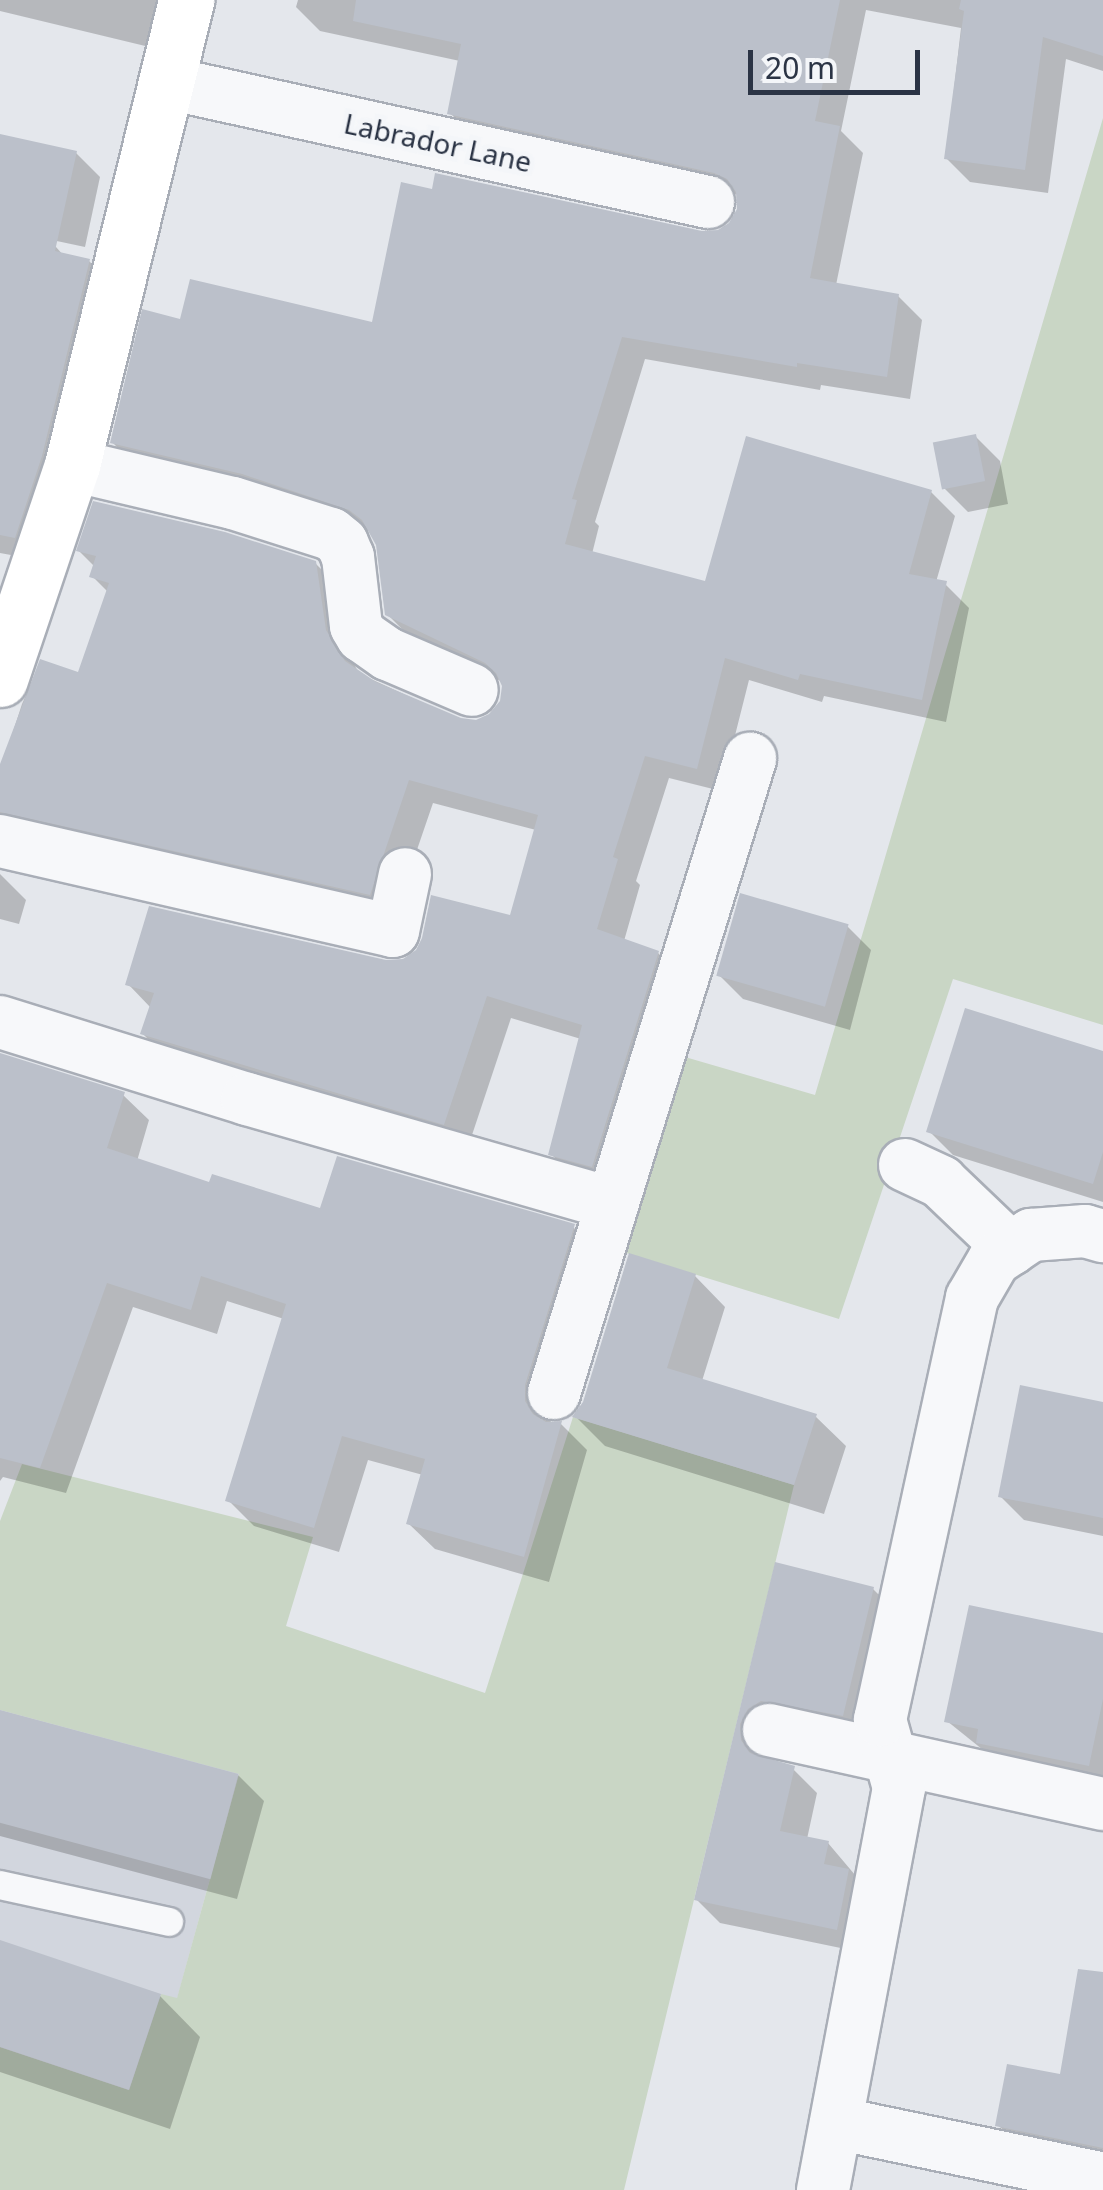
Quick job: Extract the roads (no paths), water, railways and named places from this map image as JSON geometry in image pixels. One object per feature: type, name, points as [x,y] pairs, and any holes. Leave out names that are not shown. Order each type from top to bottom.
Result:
[{"type":"street","points":[[0,680],[72,465],[186,0]]},
{"type":"street","name":"Labrador Lane","points":[[168,84],[708,202]]},
{"type":"street","points":[[72,465],[232,503],[330,534],[348,556],[356,626],[362,636],[388,654],[472,690]]},
{"type":"street","points":[[554,1393],[750,759]]},
{"type":"street","points":[[0,842],[392,931],[405,874]]},
{"type":"street","points":[[0,1022],[247,1099],[612,1204]]},
{"type":"street","points":[[905,1165],[940,1182],[1010,1249]]},
{"type":"street","points":[[824,2190],[899,1788],[886,1755],[880,1720],[964,1329],[979,1286],[994,1260],[1010,1249],[1031,1235],[1085,1231],[1103,1236]]},
{"type":"street","points":[[769,1730],[1103,1804]]},
{"type":"street","points":[[836,2122],[1103,2179]]},
{"type":"lane","points":[[0,1885],[168,1922]]}]
